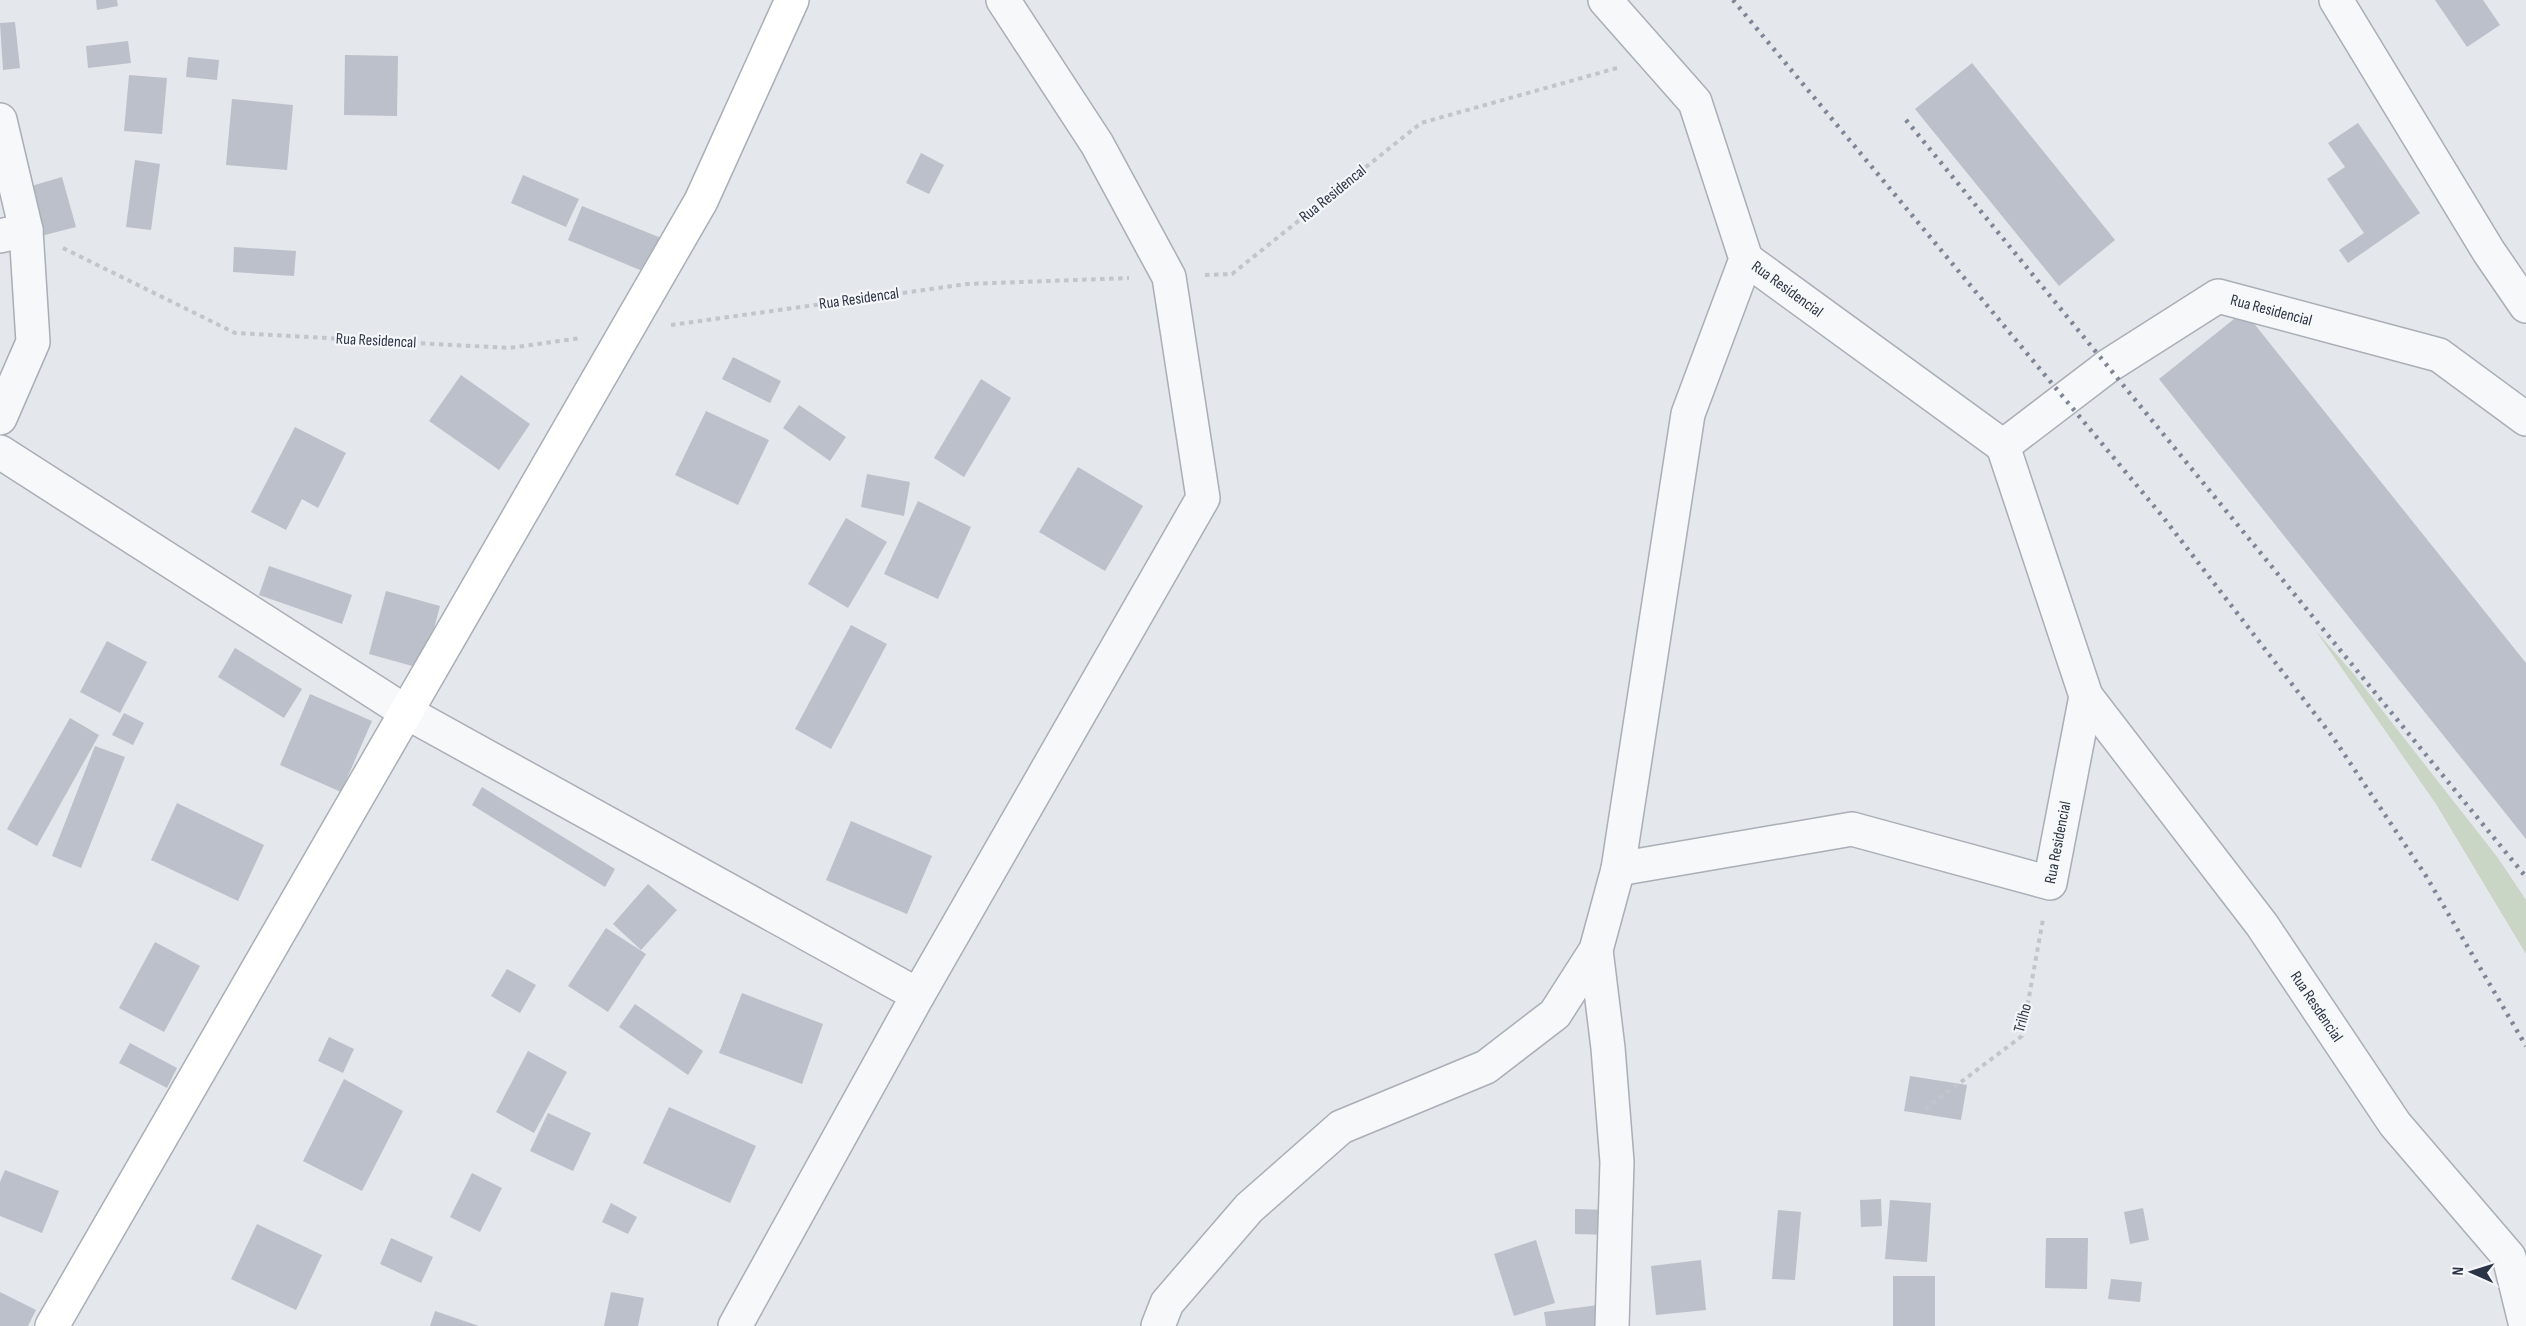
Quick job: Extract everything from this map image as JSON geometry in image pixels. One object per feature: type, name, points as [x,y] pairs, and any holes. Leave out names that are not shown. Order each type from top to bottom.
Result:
[{"type":"street","points":[[52,1326],[701,201],[792,0]]},
{"type":"street","points":[[735,1326],[918,995],[1203,498],[1169,277],[1096,144],[1003,0]]},
{"type":"street","points":[[1158,1326],[1167,1303],[1249,1208],[1341,1127],[1486,1067],[1556,1014],[1596,950],[1618,869],[1688,414],[1746,259],[1695,102],[1605,0]]},
{"type":"street","points":[[2336,0],[2483,242],[2526,306]]},
{"type":"street","points":[[0,120],[13,233],[33,342],[0,418]]},
{"type":"street","name":"Rua Residencial","points":[[1618,869],[1852,829],[2050,883],[2086,696],[2003,446],[1746,259]]},
{"type":"street","name":"Rua Residencial","points":[[2003,446],[2117,360],[2217,296],[2439,355],[2526,419]]},
{"type":"street","points":[[0,452],[406,712],[918,995]]},
{"type":"street","name":"Rua Resdencial","points":[[2086,696],[2262,925],[2395,1124],[2509,1257],[2526,1326]]},
{"type":"street","points":[[1596,950],[1608,1048],[1617,1162],[1612,1326]]},
{"type":"path","name":"Rua Residencal","points":[[13,233],[235,333],[509,348],[967,284],[1232,274],[1421,123],[1655,57]]},
{"type":"path","name":"Trilho","points":[[1925,1109],[2022,1036],[2050,883]]},
{"type":"green space","points":[[2316,631],[2353,673],[2498,858],[2526,900],[2526,954],[2436,804]]},
{"type":"building","points":[[96,0],[117,0],[118,6],[97,10]]},
{"type":"building","points":[[2435,0],[2483,0],[2500,25],[2467,47]]},
{"type":"building","points":[[15,22],[20,68],[3,70],[0,23]]},
{"type":"building","points":[[128,41],[131,63],[88,68],[86,46]]},
{"type":"building","points":[[345,55],[398,56],[397,116],[344,115]]},
{"type":"building","points":[[188,57],[219,60],[217,80],[186,77]]},
{"type":"building","points":[[1972,63],[2115,240],[2059,286],[1915,109]]},
{"type":"building","points":[[129,75],[167,78],[162,134],[124,131]]},
{"type":"building","points":[[232,99],[293,105],[287,170],[226,165]]},
{"type":"building","points":[[2358,123],[2420,213],[2348,263],[2339,250],[2364,233],[2327,179],[2345,167],[2328,143]]},
{"type":"building","points":[[921,153],[944,165],[929,194],[906,183]]},
{"type":"building","points":[[135,160],[160,164],[151,230],[126,227]]},
{"type":"building","points":[[523,175],[579,199],[566,227],[511,203]]},
{"type":"building","points":[[62,177],[76,227],[41,236],[28,187]]},
{"type":"building","points":[[582,206],[666,240],[652,275],[568,240]]},
{"type":"building","points":[[234,247],[296,251],[294,276],[233,272]]},
{"type":"building","points":[[2244,311],[2526,663],[2526,839],[2159,379]]},
{"type":"building","points":[[733,357],[781,381],[770,403],[722,379]]},
{"type":"building","points":[[461,375],[530,424],[499,470],[429,421]]},
{"type":"building","points":[[981,379],[1011,398],[964,477],[934,458]]},
{"type":"building","points":[[799,405],[846,437],[830,461],[783,428]]},
{"type":"building","points":[[706,411],[769,440],[738,505],[675,475]]},
{"type":"building","points":[[295,427],[346,453],[318,508],[302,499],[286,530],[251,512]]},
{"type":"building","points":[[1078,467],[1143,506],[1105,571],[1039,532]]},
{"type":"building","points":[[867,474],[910,482],[904,516],[861,507]]},
{"type":"building","points":[[918,501],[971,527],[938,599],[884,574]]},
{"type":"building","points":[[846,518],[887,542],[848,608],[808,584]]},
{"type":"building","points":[[269,566],[352,595],[342,624],[259,595]]},
{"type":"building","points":[[386,591],[440,606],[423,669],[369,654]]},
{"type":"building","points":[[851,625],[887,644],[831,749],[795,729]]},
{"type":"building","points":[[107,641],[147,662],[120,713],[80,692]]},
{"type":"building","points":[[235,648],[302,689],[284,718],[218,677]]},
{"type":"building","points":[[310,694],[372,721],[341,792],[280,765]]},
{"type":"building","points":[[124,713],[144,723],[133,745],[112,735]]},
{"type":"building","points":[[70,718],[99,735],[37,846],[7,829]]},
{"type":"building","points":[[95,746],[125,757],[81,868],[52,856]]},
{"type":"building","points":[[482,787],[615,869],[605,887],[472,805]]},
{"type":"building","points":[[177,803],[264,845],[238,901],[151,860]]},
{"type":"building","points":[[851,821],[932,856],[907,914],[826,880]]},
{"type":"building","points":[[648,884],[677,910],[641,950],[613,924]]},
{"type":"building","points":[[606,928],[646,954],[608,1012],[568,986]]},
{"type":"building","points":[[155,942],[200,966],[164,1032],[119,1008]]},
{"type":"building","points":[[507,969],[536,985],[520,1013],[491,996]]},
{"type":"building","points":[[742,993],[823,1024],[802,1084],[719,1053]]},
{"type":"building","points":[[635,1004],[703,1051],[688,1075],[619,1027]]},
{"type":"building","points":[[329,1037],[354,1049],[343,1073],[318,1061]]},
{"type":"building","points":[[130,1043],[177,1068],[167,1088],[119,1063]]},
{"type":"building","points":[[528,1051],[567,1072],[534,1133],[496,1112]]},
{"type":"building","points":[[1910,1076],[1967,1085],[1961,1120],[1904,1111]]},
{"type":"building","points":[[344,1079],[403,1111],[362,1191],[303,1161]]},
{"type":"building","points":[[669,1107],[756,1146],[730,1203],[643,1163]]},
{"type":"building","points":[[548,1113],[591,1133],[573,1171],[530,1151]]},
{"type":"building","points":[[5,1170],[59,1191],[42,1233],[0,1216],[0,1182]]},
{"type":"building","points":[[472,1173],[502,1188],[480,1232],[450,1217]]},
{"type":"building","points":[[1881,1199],[1882,1226],[1861,1227],[1860,1200]]},
{"type":"building","points":[[1890,1200],[1931,1203],[1927,1262],[1885,1259]]},
{"type":"building","points":[[611,1203],[637,1217],[628,1234],[602,1222]]},
{"type":"building","points":[[2143,1208],[2149,1240],[2130,1244],[2124,1212]]},
{"type":"building","points":[[1575,1209],[1610,1210],[1610,1235],[1575,1234]]},
{"type":"building","points":[[1778,1210],[1801,1212],[1795,1280],[1772,1279]]},
{"type":"building","points":[[257,1224],[322,1255],[296,1310],[231,1279]]},
{"type":"building","points":[[391,1238],[433,1257],[421,1283],[380,1264]]},
{"type":"building","points":[[2046,1238],[2088,1238],[2087,1289],[2045,1288]]},
{"type":"building","points":[[1536,1240],[1555,1303],[1514,1316],[1494,1254]]},
{"type":"building","points":[[1701,1260],[1706,1310],[1656,1315],[1651,1266]]},
{"type":"building","points":[[1893,1276],[1935,1276],[1935,1326],[1893,1326]]},
{"type":"building","points":[[2111,1279],[2142,1282],[2140,1302],[2108,1299]]},
{"type":"building","points":[[0,1292],[36,1310],[28,1326],[0,1326]]},
{"type":"building","points":[[611,1292],[644,1298],[638,1326],[604,1326]]},
{"type":"building","points":[[1607,1304],[1600,1326],[1546,1326],[1544,1312]]},
{"type":"building","points":[[435,1311],[479,1326],[430,1326]]},
{"type":"railway","points":[[1733,0],[2163,517],[2332,736],[2426,876],[2526,1046]]},
{"type":"railway","points":[[1906,120],[2526,877]]}]
